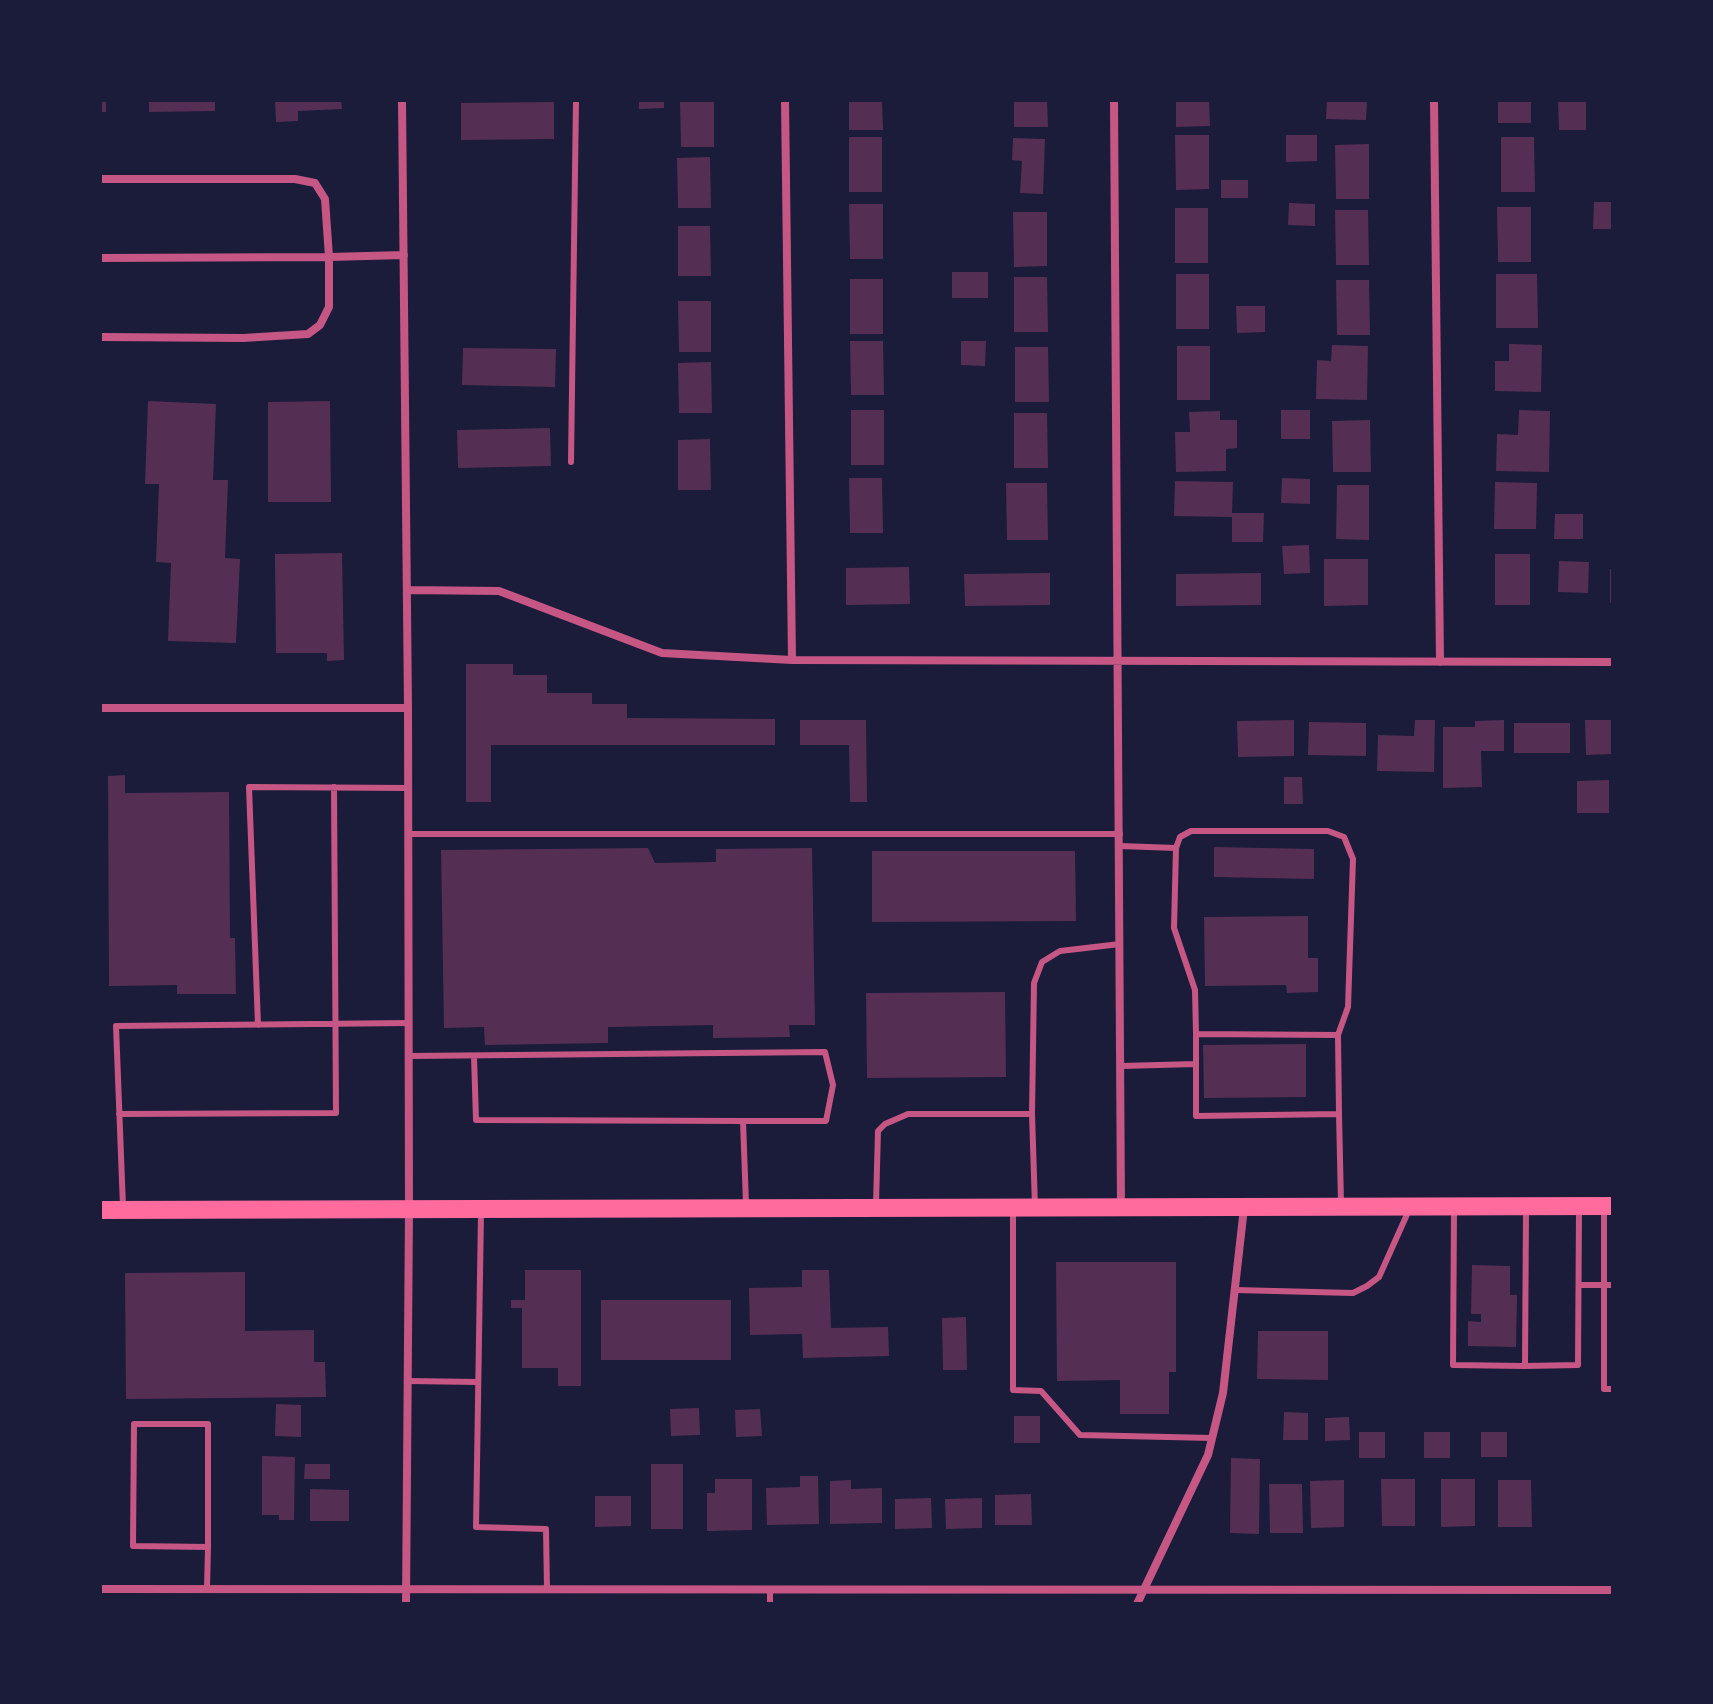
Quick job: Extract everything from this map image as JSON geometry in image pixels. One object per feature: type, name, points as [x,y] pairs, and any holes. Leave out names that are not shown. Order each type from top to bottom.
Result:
[{"type":"main road","points":[[100,1210],[1608,1206]]},
{"type":"street","points":[[402,100],[409,834],[406,1604]]},
{"type":"street","points":[[785,100],[792,660]]},
{"type":"street","points":[[1114,100],[1121,1208]]},
{"type":"street","points":[[1434,100],[1440,662]]},
{"type":"street","points":[[100,179],[295,179],[315,183],[325,199],[329,257],[329,307],[320,325],[308,334],[243,338],[100,337]]},
{"type":"street","points":[[100,258],[404,255]]},
{"type":"street","points":[[408,590],[499,591],[662,653],[792,660],[1613,662]]},
{"type":"street","points":[[100,708],[408,708]]},
{"type":"street","points":[[1137,1604],[1208,1455],[1223,1393],[1244,1207]]},
{"type":"street","points":[[100,1589],[1613,1590]]},
{"type":"lane","points":[[571,462],[576,100]]},
{"type":"lane","points":[[258,1025],[249,787],[408,788]]},
{"type":"lane","points":[[119,1114],[336,1113],[334,787]]},
{"type":"lane","points":[[1339,1114],[1196,1116],[1195,990],[1174,928],[1176,848],[1180,837],[1191,831],[1328,831],[1344,837],[1353,859],[1348,1007],[1338,1035],[1341,1207]]},
{"type":"lane","points":[[409,834],[1120,834]]},
{"type":"lane","points":[[1120,846],[1176,848]]},
{"type":"lane","points":[[1035,1208],[1032,1114],[1034,983],[1042,962],[1060,951],[1120,944]]},
{"type":"lane","points":[[123,1210],[116,1026],[409,1023]]},
{"type":"lane","points":[[1196,1034],[1338,1035]]},
{"type":"lane","points":[[409,1056],[825,1052],[833,1085],[826,1121],[476,1120],[474,1056]]},
{"type":"lane","points":[[1121,1066],[1196,1064]]},
{"type":"lane","points":[[876,1208],[878,1131],[885,1124],[908,1114],[1032,1114]]},
{"type":"lane","points":[[743,1121],[746,1208]]},
{"type":"lane","points":[[1455,1206],[1453,1365],[1525,1366],[1578,1365],[1579,1206]]},
{"type":"lane","points":[[1525,1366],[1526,1206]]},
{"type":"lane","points":[[1608,1206],[1604,1389],[1613,1389]]},
{"type":"lane","points":[[1235,1290],[1353,1293],[1379,1277],[1410,1207]]},
{"type":"lane","points":[[1013,1208],[1013,1390],[1041,1391],[1080,1435],[1212,1438]]},
{"type":"lane","points":[[481,1209],[476,1527],[546,1529],[547,1590]]},
{"type":"lane","points":[[1579,1285],[1613,1285]]},
{"type":"lane","points":[[408,1381],[478,1382]]},
{"type":"lane","points":[[207,1589],[208,1547],[208,1424],[134,1424],[133,1546],[208,1547]]},
{"type":"lane","points":[[770,1590],[770,1604]]},
{"type":"building","points":[[100,100],[106,100],[106,112],[100,112]]},
{"type":"building","points":[[149,100],[215,100],[215,111],[149,112]]},
{"type":"building","points":[[275,100],[341,100],[342,109],[298,111],[298,121],[276,122]]},
{"type":"building","points":[[639,100],[664,100],[664,108],[639,109]]},
{"type":"building","points":[[680,100],[714,100],[714,147],[681,147]]},
{"type":"building","points":[[849,100],[882,100],[883,130],[849,130]]},
{"type":"building","points":[[1014,100],[1047,100],[1048,127],[1014,127]]},
{"type":"building","points":[[1176,100],[1209,100],[1210,126],[1176,127]]},
{"type":"building","points":[[1327,100],[1367,100],[1366,120],[1326,119]]},
{"type":"building","points":[[1498,100],[1531,100],[1531,123],[1498,123]]},
{"type":"building","points":[[1558,100],[1586,100],[1586,130],[1559,130]]},
{"type":"building","points":[[554,102],[554,139],[461,140],[461,103]]},
{"type":"building","points":[[1175,135],[1209,135],[1209,189],[1176,190]]},
{"type":"building","points":[[1286,135],[1317,135],[1317,161],[1286,162]]},
{"type":"building","points":[[849,137],[882,137],[882,192],[849,192]]},
{"type":"building","points":[[1501,137],[1534,137],[1535,192],[1501,192]]},
{"type":"building","points":[[1013,138],[1045,139],[1043,194],[1020,193],[1022,161],[1012,160]]},
{"type":"building","points":[[1369,144],[1369,199],[1336,199],[1335,145]]},
{"type":"building","points":[[710,157],[711,208],[678,208],[677,158]]},
{"type":"building","points":[[1221,180],[1248,180],[1248,198],[1221,198]]},
{"type":"building","points":[[1594,202],[1613,202],[1613,229],[1593,229]]},
{"type":"building","points":[[1289,203],[1315,204],[1315,226],[1288,225]]},
{"type":"building","points":[[849,204],[883,204],[883,259],[850,259]]},
{"type":"building","points":[[1497,207],[1531,207],[1531,262],[1498,262]]},
{"type":"building","points":[[1175,208],[1208,208],[1208,263],[1175,263]]},
{"type":"building","points":[[1335,210],[1368,210],[1369,265],[1336,265]]},
{"type":"building","points":[[1013,212],[1047,212],[1047,266],[1014,267]]},
{"type":"building","points":[[678,226],[710,226],[711,276],[678,276]]},
{"type":"building","points":[[952,272],[988,272],[988,298],[952,298]]},
{"type":"building","points":[[1176,274],[1209,274],[1209,329],[1176,329]]},
{"type":"building","points":[[1496,274],[1537,274],[1538,328],[1496,328]]},
{"type":"building","points":[[1014,277],[1047,277],[1048,332],[1014,332]]},
{"type":"building","points":[[850,279],[883,279],[883,334],[850,334]]},
{"type":"building","points":[[1336,280],[1369,280],[1370,335],[1337,335]]},
{"type":"building","points":[[678,301],[711,301],[711,352],[679,352]]},
{"type":"building","points":[[1236,306],[1265,306],[1265,332],[1237,333]]},
{"type":"building","points":[[850,341],[883,341],[884,395],[851,395]]},
{"type":"building","points":[[961,341],[986,341],[985,366],[961,365]]},
{"type":"building","points":[[1509,344],[1542,345],[1541,392],[1495,391],[1495,361],[1509,361]]},
{"type":"building","points":[[1332,345],[1368,346],[1367,400],[1316,399],[1317,360],[1331,361]]},
{"type":"building","points":[[1177,346],[1210,346],[1210,400],[1177,400]]},
{"type":"building","points":[[1015,347],[1048,347],[1049,402],[1015,402]]},
{"type":"building","points":[[463,348],[556,349],[555,387],[462,385]]},
{"type":"building","points":[[711,362],[712,413],[679,413],[678,363]]},
{"type":"building","points":[[148,401],[216,404],[213,480],[228,480],[225,558],[240,559],[236,643],[168,641],[171,563],[156,562],[159,484],[145,484]]},
{"type":"building","points":[[330,401],[331,502],[268,502],[268,402]]},
{"type":"building","points":[[851,410],[884,410],[884,465],[851,465]]},
{"type":"building","points":[[1281,410],[1310,410],[1310,439],[1281,439]]},
{"type":"building","points":[[1519,410],[1550,411],[1549,472],[1496,471],[1497,434],[1518,435]]},
{"type":"building","points":[[1220,411],[1220,420],[1237,420],[1237,448],[1226,449],[1226,471],[1176,472],[1175,432],[1190,432],[1189,412]]},
{"type":"building","points":[[1014,413],[1047,413],[1048,468],[1014,468]]},
{"type":"building","points":[[1370,420],[1371,472],[1333,472],[1332,421]]},
{"type":"building","points":[[550,428],[551,466],[458,468],[457,430]]},
{"type":"building","points":[[710,439],[711,490],[678,490],[678,440]]},
{"type":"building","points":[[849,478],[882,478],[883,533],[850,533]]},
{"type":"building","points":[[1282,478],[1310,479],[1310,504],[1281,503]]},
{"type":"building","points":[[1175,481],[1233,482],[1232,513],[1264,513],[1263,542],[1232,542],[1232,517],[1174,516]]},
{"type":"building","points":[[1495,482],[1537,483],[1536,529],[1494,529]]},
{"type":"building","points":[[1006,483],[1047,483],[1048,540],[1007,540]]},
{"type":"building","points":[[1337,485],[1369,485],[1369,540],[1336,539]]},
{"type":"building","points":[[1555,514],[1583,514],[1583,539],[1554,539]]},
{"type":"building","points":[[1309,545],[1310,573],[1284,574],[1282,546]]},
{"type":"building","points":[[342,553],[344,660],[327,661],[327,653],[276,653],[275,554]]},
{"type":"building","points":[[1495,554],[1530,554],[1530,605],[1495,605]]},
{"type":"building","points":[[1324,559],[1368,559],[1368,605],[1324,606]]},
{"type":"building","points":[[1559,561],[1589,562],[1588,593],[1558,592]]},
{"type":"building","points":[[909,567],[910,604],[846,605],[846,568]]},
{"type":"building","points":[[1610,569],[1613,569],[1613,603],[1610,603]]},
{"type":"building","points":[[1050,573],[1050,605],[965,606],[964,574]]},
{"type":"building","points":[[1261,573],[1261,605],[1176,606],[1176,574]]},
{"type":"building","points":[[466,664],[513,664],[513,675],[547,675],[547,693],[592,693],[592,704],[627,704],[627,718],[775,719],[775,745],[491,745],[491,802],[466,802]]},
{"type":"building","points":[[800,720],[866,720],[867,802],[850,802],[849,745],[800,745]]},
{"type":"building","points":[[1294,720],[1294,756],[1238,757],[1237,721]]},
{"type":"building","points":[[1415,720],[1435,720],[1434,772],[1377,771],[1378,735],[1414,736]]},
{"type":"building","points":[[1504,720],[1504,751],[1481,751],[1482,787],[1443,788],[1443,727],[1475,727],[1475,721]]},
{"type":"building","points":[[1585,720],[1613,720],[1613,754],[1586,755]]},
{"type":"building","points":[[1309,722],[1366,723],[1366,756],[1308,755]]},
{"type":"building","points":[[1514,723],[1570,723],[1570,753],[1514,753]]},
{"type":"building","points":[[125,775],[125,793],[229,792],[230,938],[235,938],[236,994],[177,994],[177,985],[109,986],[108,776]]},
{"type":"building","points":[[1284,777],[1302,777],[1303,804],[1284,804]]},
{"type":"building","points":[[1609,780],[1609,813],[1577,813],[1577,781]]},
{"type":"building","points":[[1214,847],[1314,849],[1314,879],[1214,877]]},
{"type":"building","points":[[648,848],[655,863],[716,862],[716,849],[812,848],[815,1025],[789,1025],[790,1037],[713,1038],[713,1025],[608,1027],[608,1043],[485,1045],[484,1027],[444,1028],[441,850]]},
{"type":"building","points":[[872,851],[1075,851],[1076,921],[872,922]]},
{"type":"building","points":[[1308,916],[1308,958],[1318,958],[1318,992],[1287,993],[1286,985],[1205,986],[1204,917]]},
{"type":"building","points":[[1005,992],[1006,1077],[867,1078],[866,993]]},
{"type":"building","points":[[1306,1044],[1306,1097],[1204,1098],[1203,1045]]},
{"type":"building","points":[[1056,1262],[1176,1262],[1176,1372],[1169,1372],[1169,1414],[1120,1414],[1120,1380],[1057,1381]]},
{"type":"building","points":[[1472,1265],[1510,1266],[1510,1295],[1517,1295],[1516,1347],[1468,1346],[1468,1321],[1481,1322],[1481,1314],[1471,1314]]},
{"type":"building","points":[[525,1270],[581,1270],[581,1386],[558,1386],[558,1368],[522,1368],[522,1308],[511,1308],[511,1300],[525,1300]]},
{"type":"building","points":[[802,1270],[829,1270],[831,1328],[888,1327],[889,1356],[803,1358],[802,1334],[750,1335],[749,1288],[802,1287]]},
{"type":"building","points":[[245,1272],[245,1331],[314,1330],[314,1362],[325,1362],[326,1397],[126,1399],[125,1273]]},
{"type":"building","points":[[601,1300],[731,1300],[731,1360],[601,1360]]},
{"type":"building","points":[[966,1317],[967,1370],[943,1370],[942,1318]]},
{"type":"building","points":[[1258,1331],[1328,1331],[1328,1380],[1257,1379]]},
{"type":"building","points":[[276,1404],[301,1405],[301,1437],[275,1436]]},
{"type":"building","points":[[699,1408],[700,1435],[671,1436],[670,1409]]},
{"type":"building","points":[[760,1409],[762,1436],[736,1437],[735,1410]]},
{"type":"building","points":[[1284,1412],[1308,1413],[1308,1440],[1283,1440]]},
{"type":"building","points":[[1014,1416],[1040,1416],[1040,1443],[1014,1443]]},
{"type":"building","points":[[1349,1417],[1350,1440],[1325,1441],[1325,1418]]},
{"type":"building","points":[[1359,1432],[1385,1432],[1385,1458],[1359,1458]]},
{"type":"building","points":[[1424,1432],[1450,1432],[1450,1458],[1424,1458]]},
{"type":"building","points":[[1481,1432],[1507,1432],[1507,1457],[1481,1457]]},
{"type":"building","points":[[262,1456],[295,1457],[294,1520],[279,1520],[279,1515],[262,1515]]},
{"type":"building","points":[[1231,1458],[1260,1459],[1259,1534],[1230,1533]]},
{"type":"building","points":[[305,1464],[330,1464],[330,1479],[304,1479]]},
{"type":"building","points":[[651,1464],[683,1464],[683,1529],[651,1529]]},
{"type":"building","points":[[800,1476],[818,1476],[819,1524],[767,1525],[766,1488],[800,1487]]},
{"type":"building","points":[[715,1479],[752,1479],[752,1530],[707,1531],[707,1493],[715,1493]]},
{"type":"building","points":[[1381,1479],[1415,1479],[1415,1526],[1382,1526]]},
{"type":"building","points":[[1441,1479],[1475,1479],[1475,1526],[1441,1527]]},
{"type":"building","points":[[851,1480],[851,1489],[882,1488],[882,1523],[830,1524],[830,1481]]},
{"type":"building","points":[[1344,1480],[1344,1527],[1311,1528],[1310,1481]]},
{"type":"building","points":[[1498,1480],[1531,1480],[1532,1527],[1498,1527]]},
{"type":"building","points":[[1269,1484],[1302,1484],[1303,1533],[1270,1533]]},
{"type":"building","points":[[310,1489],[349,1490],[349,1521],[310,1521]]},
{"type":"building","points":[[1031,1494],[1032,1525],[995,1525],[995,1495]]},
{"type":"building","points":[[595,1496],[631,1496],[631,1526],[595,1527]]},
{"type":"building","points":[[931,1498],[932,1528],[895,1529],[895,1499]]},
{"type":"building","points":[[982,1498],[982,1528],[946,1529],[945,1499]]}]
